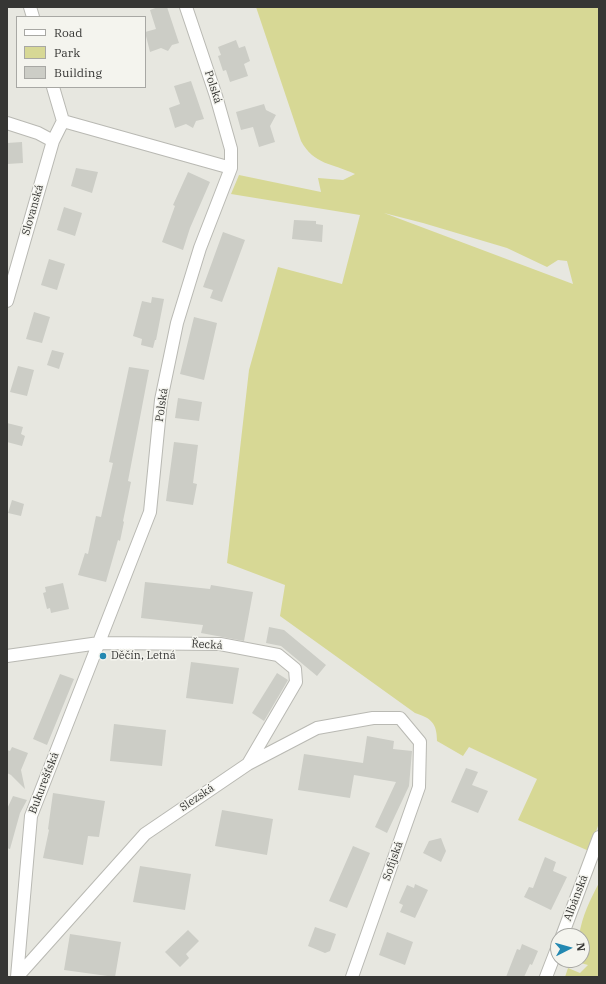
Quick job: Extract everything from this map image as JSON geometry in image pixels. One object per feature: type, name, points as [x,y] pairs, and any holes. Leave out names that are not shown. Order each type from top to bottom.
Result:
[{"type":"street","name":"Polská","points":[[99,643],[150,512],[161,400],[177,323],[200,248],[231,168],[231,148],[186,7]]},
{"type":"street","points":[[53,88],[63,121],[231,168]]},
{"type":"street","name":"Slovanská","points":[[7,301],[52,141],[63,121]]},
{"type":"street","points":[[7,123],[38,133],[52,141]]},
{"type":"street","name":"Řecká","points":[[7,656],[99,643],[220,644],[278,656],[295,669],[296,682],[248,764]]},
{"type":"street","name":"Bukurešťská","points":[[17,977],[31,816],[99,643]]},
{"type":"street","name":"Slezská","points":[[17,977],[145,834],[248,764],[317,728],[373,718],[400,718],[420,742]]},
{"type":"street","name":"Sofijská","points":[[352,977],[419,787],[420,742]]},
{"type":"street","name":"Albánská","points":[[565,928],[599,837]]},
{"type":"street","points":[[546,977],[550,967]]},
{"type":"green space","points":[[256,7],[599,7],[599,823],[589,851],[518,820],[537,779],[469,747],[463,756],[437,741],[436,730],[429,719],[415,713],[280,616],[285,585],[227,563],[249,370],[278,267],[342,284],[360,215],[231,194],[239,175],[321,192],[318,178],[343,180],[355,174],[318,159],[306,149],[301,141]],"holes":[[[384,213],[507,248],[547,267],[558,260],[567,261],[573,284]]]},
{"type":"green space","points":[[599,883],[599,977],[565,977],[568,968],[580,973],[585,968],[590,968],[590,928],[580,928],[592,896]]},
{"type":"building","points":[[158,7],[167,7],[179,43],[172,45],[168,51],[161,48],[150,52],[146,32],[156,29],[150,10]]},
{"type":"building","points":[[236,40],[239,48],[245,46],[250,61],[244,64],[248,76],[230,82],[226,70],[223,71],[218,56],[221,55],[218,47]]},
{"type":"building","points":[[191,81],[204,119],[196,121],[193,128],[186,124],[175,128],[169,108],[180,104],[174,86]]},
{"type":"building","points":[[264,104],[266,110],[276,115],[270,126],[275,142],[259,147],[253,127],[241,130],[236,112]]},
{"type":"building","points":[[22,142],[23,163],[7,164],[7,143]]},
{"type":"building","points":[[76,168],[98,172],[92,193],[71,186]]},
{"type":"building","points":[[188,172],[210,182],[190,228],[183,250],[162,242],[175,206],[173,205]]},
{"type":"building","points":[[64,207],[82,213],[75,236],[57,230]]},
{"type":"building","points":[[294,220],[316,221],[316,224],[323,225],[322,242],[292,239]]},
{"type":"building","points":[[223,232],[245,240],[222,302],[210,298],[213,290],[203,287]]},
{"type":"building","points":[[49,259],[65,264],[57,290],[41,285]]},
{"type":"building","points":[[152,297],[164,299],[153,348],[141,345],[142,339],[133,336],[142,301],[151,303]]},
{"type":"building","points":[[34,312],[50,317],[42,343],[26,339]]},
{"type":"building","points":[[194,317],[217,323],[204,380],[180,374]]},
{"type":"building","points":[[52,350],[64,353],[59,369],[47,365]]},
{"type":"building","points":[[18,366],[34,370],[27,396],[10,392]]},
{"type":"building","points":[[129,367],[149,370],[128,481],[131,482],[124,522],[120,541],[118,540],[106,582],[78,575],[85,553],[88,554],[96,516],[101,517],[113,463],[109,462]]},
{"type":"building","points":[[178,398],[202,402],[199,421],[175,418]]},
{"type":"building","points":[[7,423],[23,427],[21,434],[25,436],[22,446],[7,442]]},
{"type":"building","points":[[174,442],[198,445],[193,483],[197,484],[193,505],[166,501]]},
{"type":"building","points":[[12,500],[24,504],[21,516],[8,513]]},
{"type":"building","points":[[145,582],[210,589],[211,585],[253,592],[244,641],[201,633],[203,625],[141,618]]},
{"type":"building","points":[[63,583],[69,609],[51,613],[50,608],[47,609],[43,593],[46,592],[45,587]]},
{"type":"building","points":[[269,627],[284,630],[326,665],[317,676],[281,646],[266,643]]},
{"type":"building","points":[[191,662],[239,668],[233,704],[186,698]]},
{"type":"building","points":[[277,673],[288,680],[264,721],[252,713]]},
{"type":"building","points":[[60,674],[74,679],[47,745],[33,739]]},
{"type":"building","points":[[114,724],[166,730],[162,766],[110,761]]},
{"type":"building","points":[[367,736],[394,741],[393,749],[412,751],[409,786],[387,833],[375,827],[396,782],[354,775],[350,798],[298,790],[304,754],[363,763]]},
{"type":"building","points":[[12,747],[28,753],[21,770],[25,789],[7,773],[7,750],[10,751]]},
{"type":"building","points":[[466,768],[478,772],[472,785],[488,791],[478,813],[451,802]]},
{"type":"building","points":[[53,793],[105,801],[99,837],[88,836],[83,865],[43,858],[49,830]]},
{"type":"building","points":[[13,796],[27,800],[20,813],[10,849],[7,848],[7,809]]},
{"type":"building","points":[[222,810],[273,819],[267,855],[215,846]]},
{"type":"building","points":[[441,838],[446,851],[441,862],[423,853],[429,841]]},
{"type":"building","points":[[353,846],[370,853],[347,908],[329,901]]},
{"type":"building","points":[[545,857],[556,862],[553,871],[567,877],[551,910],[524,897],[529,887],[533,888]]},
{"type":"building","points":[[140,866],[191,874],[185,910],[133,902]]},
{"type":"building","points":[[415,884],[428,890],[415,918],[400,912],[403,905],[399,903],[407,885],[414,888]]},
{"type":"building","points":[[315,927],[336,934],[330,951],[325,953],[308,946]]},
{"type":"building","points":[[188,930],[199,941],[186,954],[189,958],[180,967],[165,952]]},
{"type":"building","points":[[387,932],[413,942],[405,965],[379,955]]},
{"type":"building","points":[[70,934],[121,942],[115,977],[64,970]]},
{"type":"building","points":[[522,944],[538,951],[532,965],[530,964],[524,977],[506,977],[517,949],[520,950]]},
{"type":"place","name":"Děčín, Letná","points":[[103,656]]}]
